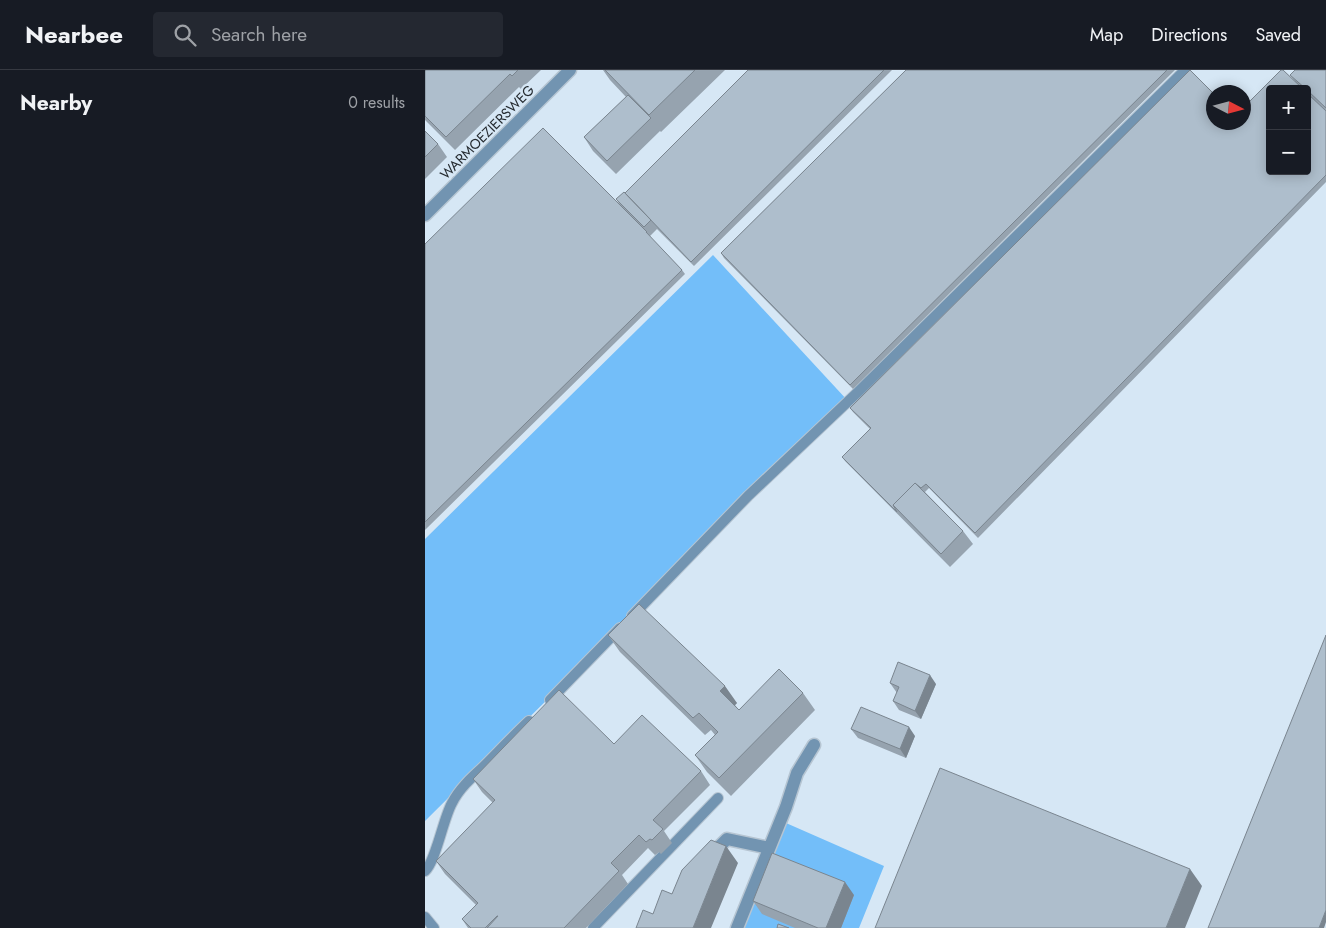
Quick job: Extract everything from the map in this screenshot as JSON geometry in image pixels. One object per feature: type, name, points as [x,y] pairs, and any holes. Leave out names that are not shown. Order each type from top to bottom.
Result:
[{"type":"street","name":"WARMOEZIERSWEG","points":[[425,215],[571,70]]},
{"type":"street","points":[[737,928],[797,773],[814,745]]},
{"type":"street","points":[[699,866],[727,839],[769,848]]},
{"type":"lane","points":[[425,871],[435,852],[445,818],[462,788],[748,496],[858,392],[1185,70]]},
{"type":"lane","points":[[593,928],[719,798]]},
{"type":"lane","points":[[425,917],[434,928]]},
{"type":"shaded area","points":[[713,255],[848,401],[425,821],[425,539]]},
{"type":"shaded area","points":[[786,823],[884,866],[859,928],[744,928]]},
{"type":"building","points":[[426,70],[518,70],[512,76],[510,74],[446,137],[425,116]]},
{"type":"building","points":[[605,70],[695,70],[649,115]]},
{"type":"building","points":[[748,70],[884,70],[691,262],[625,193]]},
{"type":"building","points":[[906,70],[1167,70],[850,385],[721,253]]},
{"type":"building","points":[[1190,70],[1206,86],[1206,130],[1251,130],[1251,100],[1266,85],[1266,175],[1311,175],[1311,97],[1326,111],[1326,175],[975,533],[926,484],[921,488],[915,483],[893,505],[897,512],[842,457],[871,428],[850,408]]},
{"type":"building","points":[[1281,70],[1299,85],[1266,85]]},
{"type":"building","points":[[1295,70],[1326,70],[1326,108],[1311,94],[1311,85],[1301,85],[1290,75]]},
{"type":"building","points":[[628,95],[651,118],[607,161],[584,137]]},
{"type":"building","points":[[543,128],[647,232],[682,270],[425,522],[425,244]]},
{"type":"building","points":[[425,131],[438,144],[425,157]]},
{"type":"building","points":[[624,192],[651,220],[644,227],[616,199]]},
{"type":"building","points":[[915,483],[963,531],[941,554],[893,505]]},
{"type":"building","points":[[639,604],[725,686],[720,691],[739,710],[779,669],[803,693],[719,778],[695,755],[718,732],[699,713],[693,718],[608,635]]},
{"type":"building","points":[[1326,635],[1326,910],[1319,928],[1208,928]]},
{"type":"building","points":[[898,662],[930,675],[915,711],[893,701],[899,687],[890,683]]},
{"type":"building","points":[[559,690],[614,744],[642,715],[701,771],[653,820],[663,829],[652,840],[650,839],[646,842],[639,835],[611,863],[619,871],[564,928],[487,928],[497,916],[485,928],[471,928],[462,919],[478,903],[436,861],[495,800],[473,779]]},
{"type":"building","points":[[861,707],[909,727],[900,749],[851,729]]},
{"type":"building","points":[[940,768],[1190,869],[1166,928],[875,928]]},
{"type":"building","points":[[711,840],[726,846],[693,928],[636,928],[643,910],[653,914],[662,890],[672,894],[682,870]]},
{"type":"building","points":[[772,853],[845,882],[826,928],[818,928],[753,901]]},
{"type":"building","points":[[778,924],[789,928],[777,928]]}]
